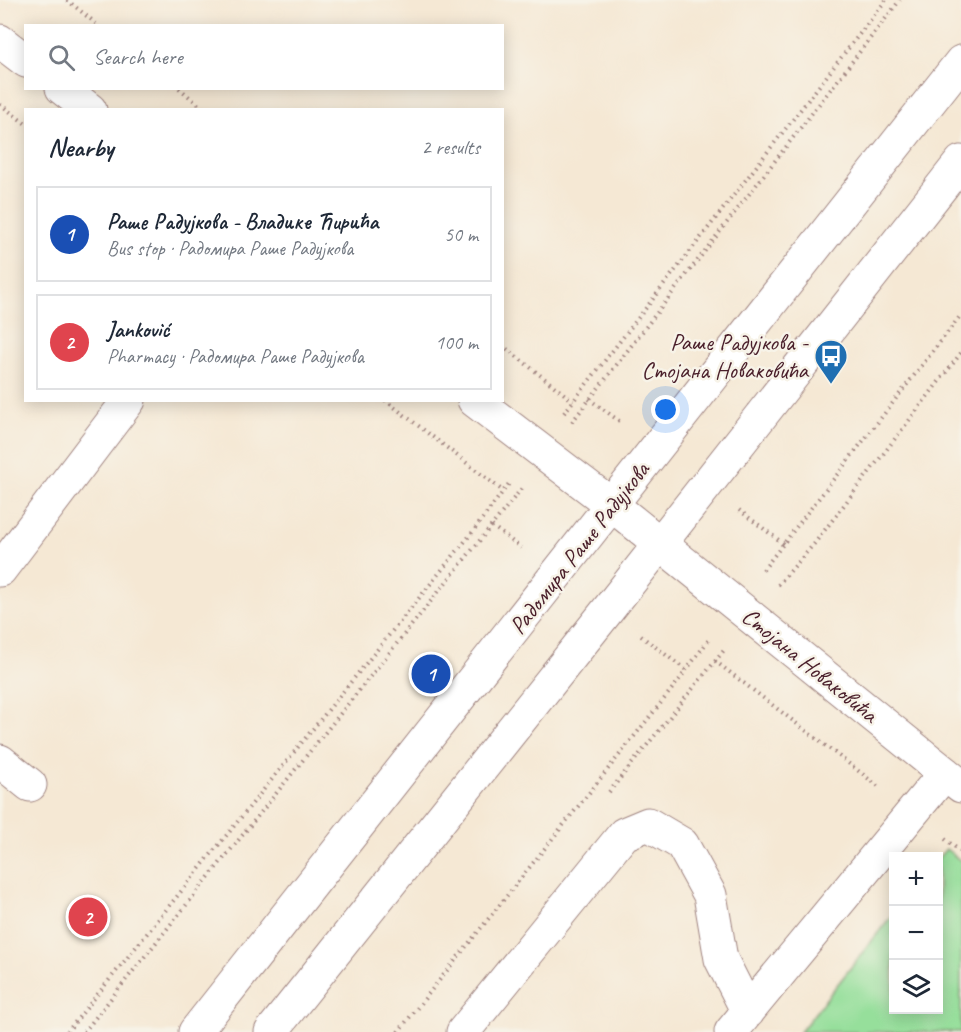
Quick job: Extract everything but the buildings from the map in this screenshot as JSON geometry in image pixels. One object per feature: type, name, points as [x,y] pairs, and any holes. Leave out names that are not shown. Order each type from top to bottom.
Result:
[{"type":"street","points":[[0,41],[24,59]]},
{"type":"street","name":"Радомира Раше Радујкова","points":[[195,1032],[961,62]]},
{"type":"street","points":[[65,90],[87,108]]},
{"type":"street","points":[[271,1032],[961,162]]},
{"type":"street","points":[[0,570],[127,402]]},
{"type":"street","name":"Стојана Новаковића","points":[[477,402],[612,505],[953,779]]},
{"type":"street","points":[[0,761],[30,785]]},
{"type":"street","points":[[739,1022],[911,812],[953,779]]},
{"type":"street","points":[[464,1032],[624,834],[648,824],[682,844],[710,895],[721,959],[739,1022]]},
{"type":"path","points":[[67,0],[97,24]]},
{"type":"path","points":[[84,1032],[372,676],[542,452],[573,401],[886,0]]},
{"type":"path","points":[[67,1032],[471,534],[503,491],[542,452],[602,385],[900,0]]},
{"type":"path","points":[[181,90],[203,108]]},
{"type":"path","points":[[0,104],[24,122]]},
{"type":"path","points":[[743,611],[961,315]]},
{"type":"path","points":[[504,347],[573,401]]},
{"type":"path","points":[[398,1032],[676,684],[743,611],[814,544],[961,353]]},
{"type":"path","points":[[388,402],[503,491]]},
{"type":"path","points":[[715,661],[961,852]]},
{"type":"green space","points":[[946,849],[961,861],[961,1032],[800,1032],[889,919],[889,1014],[943,1014],[943,852]]},
{"type":"place","name":"Раше Радујкова - Стојана Новаковића","points":[[831,385]]},
{"type":"place","name":"Раше Радујкова - Владике Ћирића","points":[[431,674]]},
{"type":"place","name":"Janković","points":[[88,917]]}]
